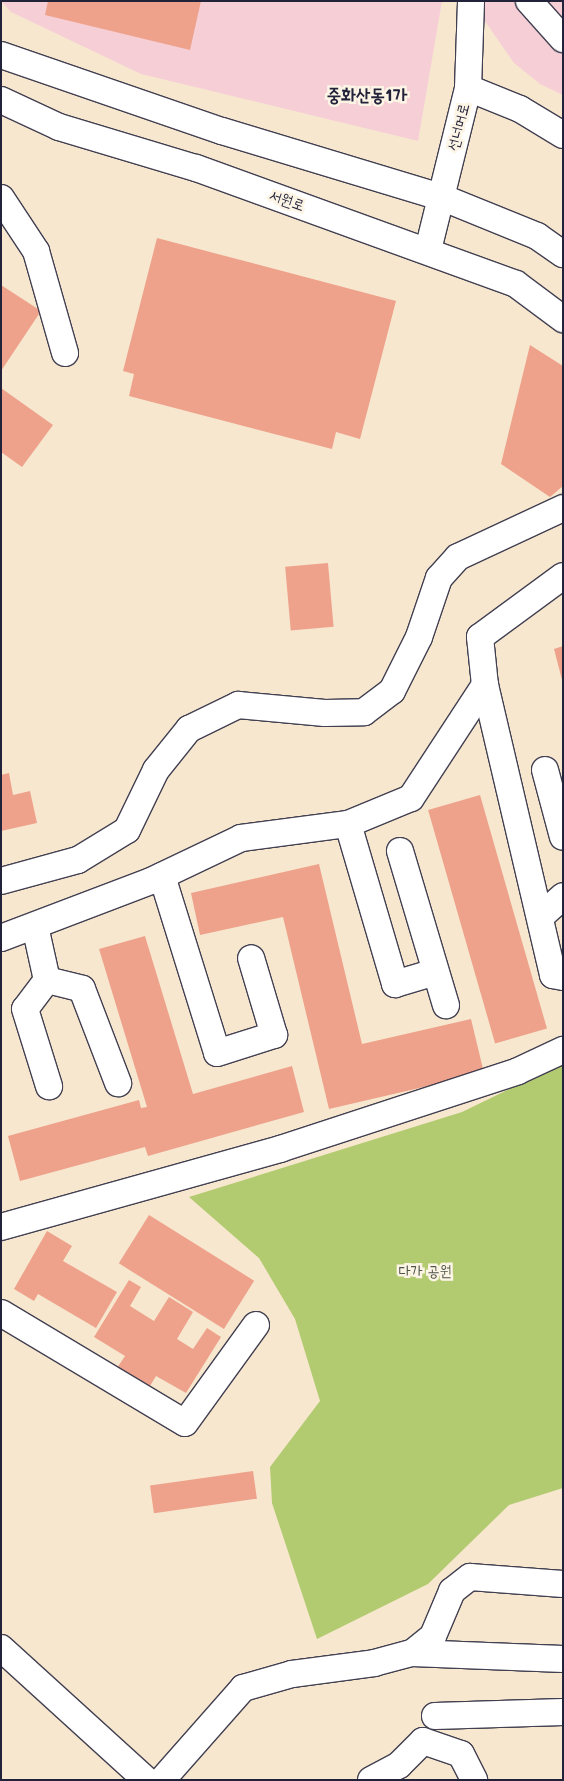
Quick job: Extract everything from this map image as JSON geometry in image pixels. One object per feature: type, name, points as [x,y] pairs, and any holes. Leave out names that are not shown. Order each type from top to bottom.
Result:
[{"type":"street","name":"선너머로","points":[[428,250],[468,88],[471,1]]},
{"type":"street","points":[[529,1],[563,39]]},
{"type":"street","points":[[2,58],[222,131],[441,197],[536,236],[563,254]]},
{"type":"street","points":[[468,88],[520,109],[563,135]]},
{"type":"street","name":"서원로","points":[[1,100],[59,126],[196,168],[428,250],[516,284],[563,320]]},
{"type":"street","points":[[1,198],[36,251],[65,353]]},
{"type":"street","points":[[1,881],[78,860],[127,830],[156,770],[190,729],[238,705],[325,713],[364,712],[392,691],[419,637],[439,578],[458,557],[563,508]]},
{"type":"street","points":[[563,576],[480,638],[485,685],[554,975],[563,977]]},
{"type":"street","points":[[1,938],[162,876],[241,838],[348,824],[411,798],[485,685]]},
{"type":"street","points":[[546,770],[563,837]]},
{"type":"street","points":[[348,824],[395,984],[435,972]]},
{"type":"street","points":[[400,851],[446,1005]]},
{"type":"street","points":[[162,876],[217,1053],[274,1034],[251,958]]},
{"type":"street","points":[[540,916],[563,896]]},
{"type":"street","points":[[35,926],[47,980],[25,1009],[49,1086]]},
{"type":"street","points":[[47,980],[82,989],[118,1083]]},
{"type":"street","points":[[1,1227],[280,1150],[518,1072],[563,1050]]},
{"type":"street","points":[[1,1313],[185,1423],[256,1325]]},
{"type":"street","points":[[412,1653],[433,1636],[452,1591],[470,1577],[563,1584]]},
{"type":"street","points":[[1,1648],[146,1780]]},
{"type":"street","points":[[162,1780],[243,1688],[292,1674],[374,1663],[412,1653],[563,1659]]},
{"type":"street","points":[[435,1716],[563,1712]]},
{"type":"street","points":[[371,1780],[399,1765],[423,1741],[461,1754],[474,1780]]},
{"type":"shaded area","points":[[1,1],[442,1],[418,141],[141,74],[11,12]]},
{"type":"shaded area","points":[[476,1],[563,1],[563,95],[540,84],[514,63],[475,7]]},
{"type":"green space","name":"다가 공원","points":[[563,1063],[563,1488],[509,1505],[428,1584],[317,1639],[272,1503],[270,1467],[320,1401],[295,1319],[259,1258],[189,1197],[462,1112]]},
{"type":"building","points":[[48,1],[201,1],[190,50],[45,15]]},
{"type":"building","points":[[157,238],[396,301],[360,439],[336,432],[332,449],[129,396],[134,374],[123,371]]},
{"type":"building","points":[[1,285],[41,311],[1,371]]},
{"type":"building","points":[[530,345],[563,366],[563,486],[550,497],[501,464]]},
{"type":"building","points":[[1,388],[53,425],[22,467],[1,452]]},
{"type":"building","points":[[328,563],[334,627],[291,631],[285,567]]},
{"type":"building","points":[[563,646],[563,680],[562,680],[554,649]]},
{"type":"building","points":[[9,773],[13,795],[30,791],[37,823],[1,831],[1,775]]},
{"type":"building","points":[[480,795],[547,1029],[495,1043],[428,810]]},
{"type":"building","points":[[319,864],[362,1044],[471,1019],[484,1073],[329,1109],[283,917],[200,935],[191,893]]},
{"type":"building","points":[[145,936],[193,1094],[292,1066],[304,1112],[148,1156],[145,1147],[20,1181],[8,1136],[139,1100],[141,1108],[147,1107],[99,949]]},
{"type":"building","points":[[149,1215],[254,1281],[224,1329],[119,1263]]},
{"type":"building","points":[[47,1231],[72,1246],[63,1261],[117,1292],[96,1328],[38,1294],[34,1301],[14,1289]]},
{"type":"building","points":[[129,1280],[141,1287],[130,1306],[154,1321],[169,1297],[193,1312],[177,1339],[193,1349],[207,1328],[221,1337],[186,1393],[156,1376],[147,1391],[115,1371],[125,1356],[94,1337]]},
{"type":"building","points":[[253,1471],[257,1499],[154,1513],[150,1485]]},
{"type":"district","name":"중화산동1가","points":[[367,94]]}]
